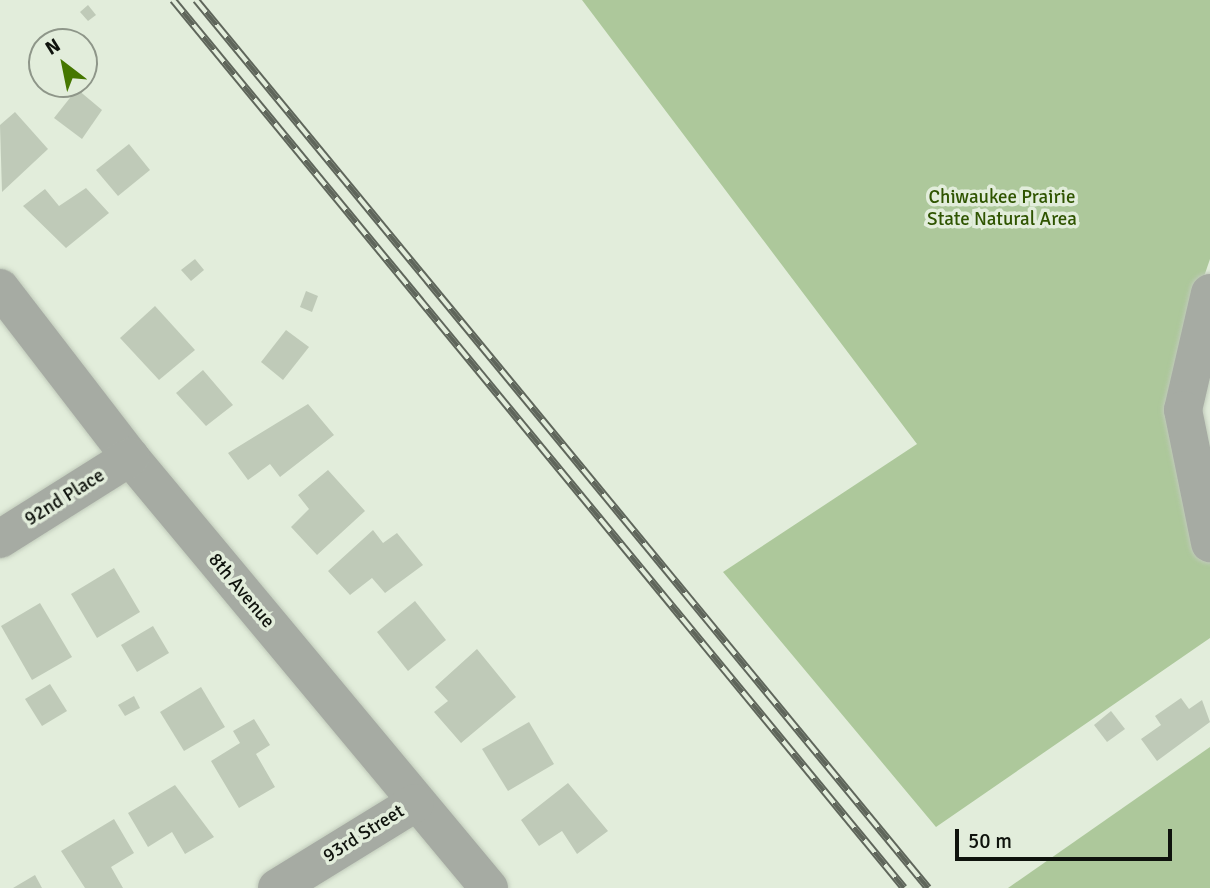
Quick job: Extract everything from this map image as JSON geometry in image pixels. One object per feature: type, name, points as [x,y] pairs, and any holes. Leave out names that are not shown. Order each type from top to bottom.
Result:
[{"type":"street","name":"8th Avenue","points":[[0,288],[130,457],[415,803],[489,888]]},
{"type":"street","points":[[1208,528],[1183,410],[1210,293]]},
{"type":"street","name":"92nd Place","points":[[0,539],[130,457]]},
{"type":"street","name":"93rd Street","points":[[277,888],[415,803]]},
{"type":"green space","name":"Chiwaukee Prairie State Natural Area","points":[[582,0],[1210,0],[1210,259],[1182,341],[1210,547],[1210,638],[936,827],[723,572],[917,444]]},
{"type":"green space","points":[[1210,747],[1210,888],[1008,888]]},
{"type":"building","points":[[88,5],[96,15],[88,21],[80,12]]},
{"type":"building","points":[[70,98],[88,98],[102,110],[82,139],[54,118]]},
{"type":"building","points":[[15,112],[48,149],[2,192],[0,125]]},
{"type":"building","points":[[129,144],[150,170],[118,196],[96,170]]},
{"type":"building","points":[[86,188],[109,213],[66,248],[23,206],[45,189],[59,206]]},
{"type":"building","points":[[195,259],[204,270],[191,281],[181,270]]},
{"type":"building","points":[[306,291],[318,296],[312,312],[300,307]]},
{"type":"building","points":[[155,306],[195,350],[159,380],[120,338]]},
{"type":"building","points":[[286,330],[309,347],[283,380],[261,362]]},
{"type":"building","points":[[203,370],[233,405],[206,426],[176,393]]},
{"type":"building","points":[[308,404],[334,435],[280,477],[270,464],[248,480],[228,453]]},
{"type":"building","points":[[328,470],[365,511],[317,555],[291,527],[309,509],[298,495]]},
{"type":"building","points":[[373,530],[383,543],[397,533],[423,565],[385,593],[372,578],[350,595],[328,571]]},
{"type":"building","points":[[114,568],[140,612],[97,638],[71,594]]},
{"type":"building","points":[[415,601],[446,640],[408,671],[377,632]]},
{"type":"building","points":[[40,603],[72,657],[32,680],[1,626]]},
{"type":"building","points":[[153,626],[169,653],[137,672],[121,645]]},
{"type":"building","points":[[477,649],[516,697],[461,743],[434,712],[448,701],[435,687]]},
{"type":"building","points":[[50,684],[67,711],[42,726],[25,699]]},
{"type":"building","points":[[201,687],[225,727],[184,751],[160,712]]},
{"type":"building","points":[[134,696],[140,708],[125,716],[118,705]]},
{"type":"building","points":[[1181,698],[1189,709],[1202,700],[1210,722],[1157,761],[1141,739],[1161,725],[1155,716]]},
{"type":"building","points":[[1111,711],[1125,729],[1107,742],[1094,725]]},
{"type":"building","points":[[254,719],[270,745],[256,754],[275,787],[239,808],[211,761],[240,743],[233,731]]},
{"type":"building","points":[[529,722],[554,764],[508,791],[482,749]]},
{"type":"building","points":[[568,783],[608,831],[577,854],[562,831],[539,846],[521,820]]},
{"type":"building","points":[[175,785],[214,837],[185,854],[172,832],[148,847],[128,813]]},
{"type":"building","points":[[114,819],[134,853],[111,867],[123,888],[85,888],[61,851]]},
{"type":"building","points":[[35,875],[42,888],[13,888]]},
{"type":"railway","points":[[173,0],[904,888]]},
{"type":"railway","points":[[196,0],[928,888]]}]
